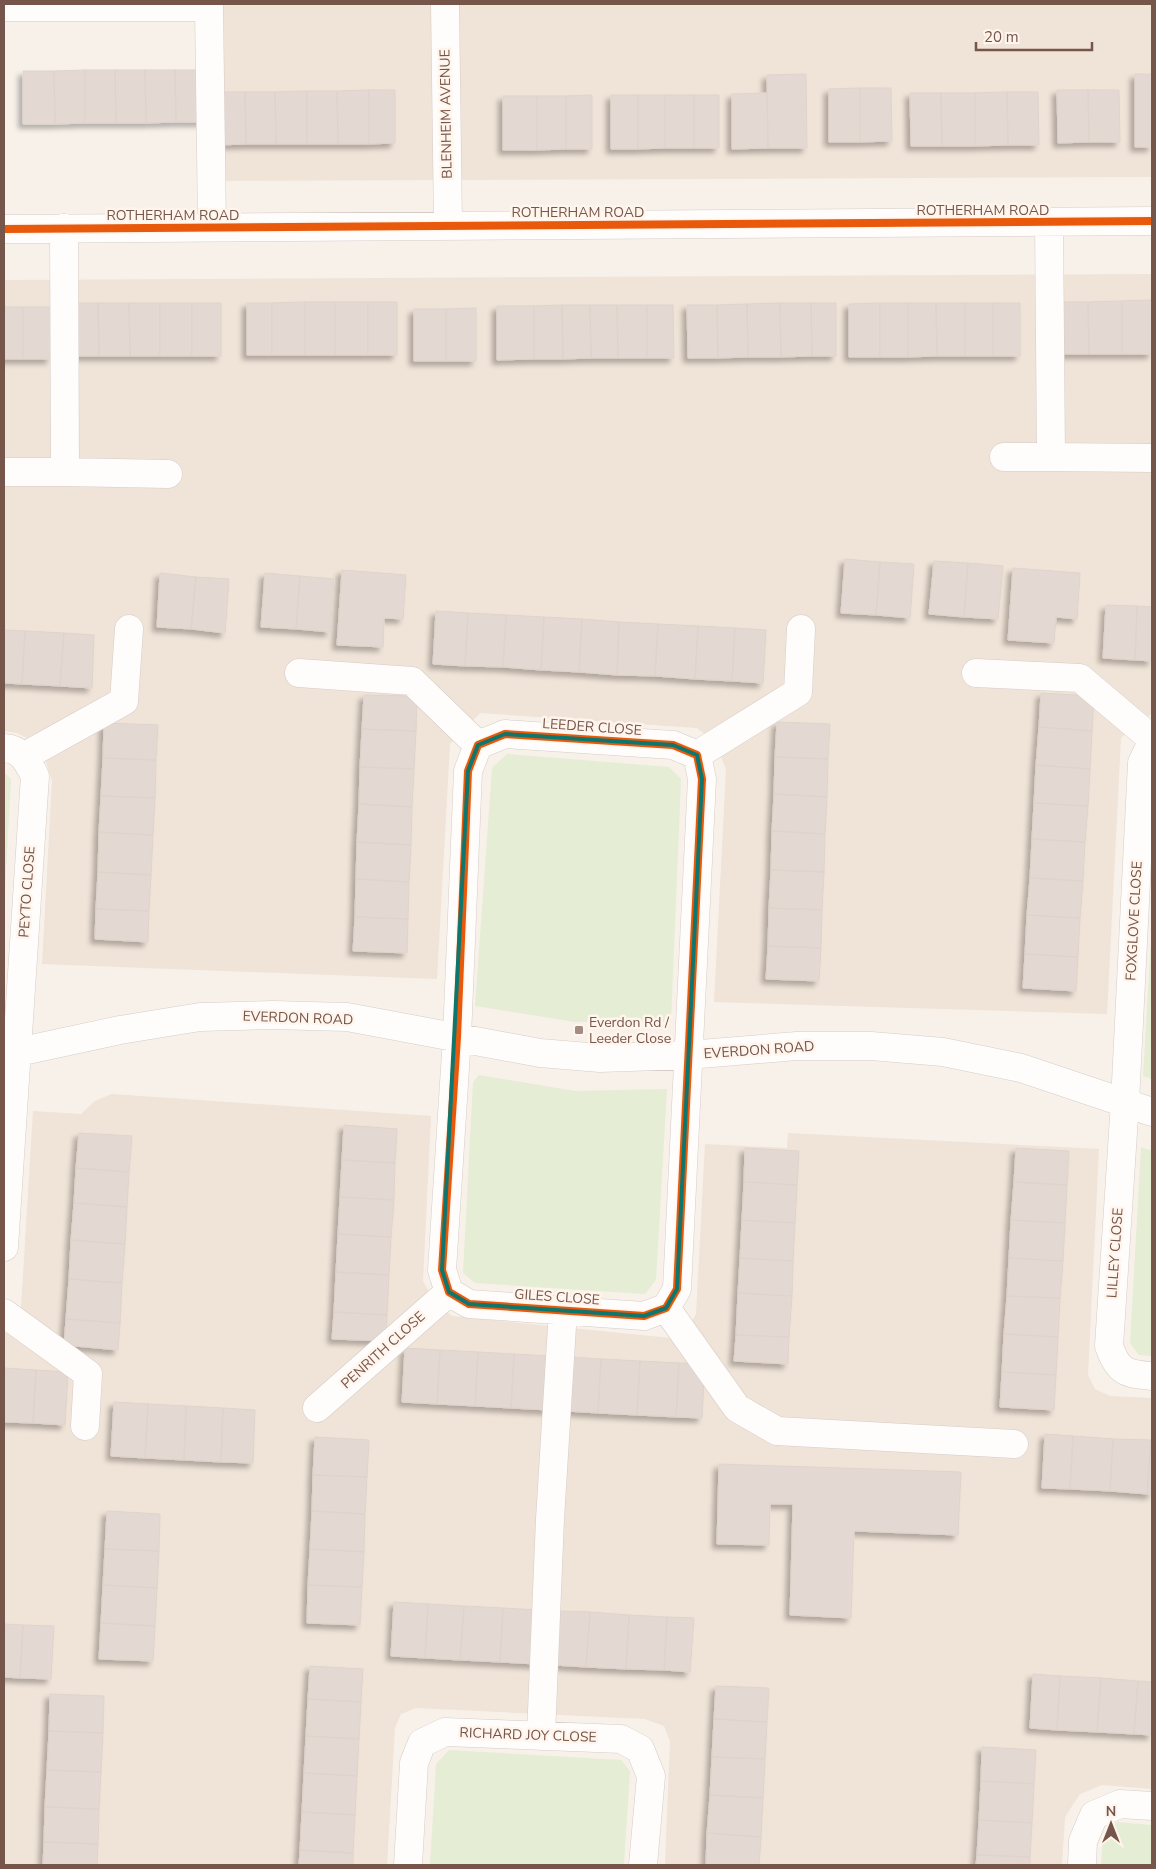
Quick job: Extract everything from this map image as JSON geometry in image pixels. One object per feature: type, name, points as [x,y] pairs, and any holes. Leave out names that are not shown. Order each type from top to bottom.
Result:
[{"type":"street","name":"BLENHEIM AVENUE","points":[[445,4],[448,225]]},
{"type":"street","points":[[4,7],[196,5],[209,7],[212,228]]},
{"type":"street","name":"ROTHERHAM ROAD","points":[[4,229],[1152,221]]},
{"type":"street","points":[[1049,222],[1051,458]]},
{"type":"street","points":[[64,228],[65,472]]},
{"type":"street","points":[[1004,457],[1152,458]]},
{"type":"street","points":[[4,472],[168,474]]},
{"type":"street","points":[[801,629],[798,692],[697,755],[702,779],[677,1289],[666,1308],[737,1408],[777,1431],[1014,1444]]},
{"type":"street","points":[[14,752],[124,701],[129,630]]},
{"type":"street","points":[[299,673],[412,681],[478,745],[468,771],[457,1037],[442,1270],[449,1292]]},
{"type":"street","points":[[976,673],[1080,678],[1152,740]]},
{"type":"street","name":"LEEDER CLOSE","points":[[478,745],[505,734],[673,745],[697,755]]},
{"type":"street","name":"FOXGLOVE CLOSE","points":[[1125,1102],[1142,763],[1152,740]]},
{"type":"street","name":"PEYTO CLOSE","points":[[4,1247],[10,1054],[35,776],[14,752]]},
{"type":"street","name":"EVERDON ROAD","points":[[10,1054],[120,1030],[191,1019],[255,1015],[348,1017],[540,1053],[600,1058],[688,1055],[797,1046],[871,1046],[943,1052],[1021,1068],[1152,1112]]},
{"type":"street","name":"LILLEY CLOSE","points":[[1125,1102],[1109,1346],[1115,1364],[1130,1374],[1152,1376]]},
{"type":"street","name":"GILES CLOSE","points":[[449,1292],[469,1304],[644,1316],[666,1308]]},
{"type":"street","name":"PENRITH CLOSE","points":[[317,1408],[449,1292]]},
{"type":"street","points":[[541,1736],[550,1519],[563,1310]]},
{"type":"street","points":[[4,1313],[88,1374],[85,1426]]},
{"type":"street","name":"RICHARD JOY CLOSE","points":[[408,1865],[414,1763],[422,1743],[445,1732],[621,1739],[640,1749],[651,1776],[643,1865]]},
{"type":"street","points":[[1082,1865],[1083,1840],[1094,1815],[1120,1804],[1152,1806]]},
{"type":"highlighted area","points":[[505,734],[673,745],[697,755],[702,779],[677,1289],[666,1308],[644,1316],[469,1304],[449,1292],[442,1270],[468,771],[478,745]]},
{"type":"shaded area","points":[[4,4],[1152,4],[1152,177],[212,181],[209,19]]},
{"type":"shaded area","points":[[1152,274],[1152,714],[1135,724],[1121,738],[1107,1014],[714,1002],[726,770],[716,743],[697,728],[480,713],[450,744],[437,979],[42,964],[52,781],[41,746],[17,733],[4,731],[4,280]]},
{"type":"shaded area","points":[[112,1094],[431,1116],[423,1281],[435,1303],[452,1316],[671,1338],[688,1328],[696,1314],[705,1144],[787,1148],[788,1133],[1099,1149],[1088,1375],[1095,1389],[1110,1396],[1152,1398],[1152,1789],[1102,1785],[1080,1794],[1065,1817],[1062,1865],[665,1865],[670,1741],[664,1726],[645,1719],[416,1708],[401,1714],[395,1728],[387,1865],[4,1865],[4,1334],[20,1324],[33,1111],[81,1114],[95,1101]]},
{"type":"green space","points":[[507,754],[669,767],[681,779],[671,1022],[575,1022],[475,1006],[492,768]]},
{"type":"green space","points":[[4,772],[11,779],[4,908]]},
{"type":"green space","points":[[1152,925],[1152,1079],[1143,1076]]},
{"type":"green space","points":[[479,1075],[575,1091],[667,1089],[656,1280],[645,1294],[475,1283],[463,1273],[473,1082]]},
{"type":"green space","points":[[1141,1147],[1152,1151],[1152,1356],[1139,1355],[1130,1343]]},
{"type":"green space","points":[[449,1750],[621,1760],[630,1771],[624,1865],[430,1865],[436,1764]]},
{"type":"green space","points":[[1117,1822],[1152,1825],[1152,1865],[1101,1865],[1103,1835]]},
{"type":"building","points":[[85,70],[85,123],[55,124],[54,71]]},
{"type":"building","points":[[85,70],[115,70],[116,123],[85,123]]},
{"type":"building","points":[[115,70],[145,70],[146,123],[116,123]]},
{"type":"building","points":[[145,70],[175,70],[176,122],[146,123]]},
{"type":"building","points":[[175,70],[204,70],[204,122],[176,122]]},
{"type":"building","points":[[23,71],[54,71],[55,124],[23,124]]},
{"type":"building","points":[[806,74],[807,148],[768,148],[767,75]]},
{"type":"building","points":[[1135,74],[1152,74],[1152,147],[1135,147]]},
{"type":"building","points":[[860,88],[860,142],[829,142],[829,89]]},
{"type":"building","points":[[860,88],[891,88],[892,141],[860,142]]},
{"type":"building","points":[[369,90],[369,144],[338,144],[337,91]]},
{"type":"building","points":[[369,90],[395,90],[395,143],[369,144]]},
{"type":"building","points":[[1057,90],[1088,90],[1089,142],[1058,143]]},
{"type":"building","points":[[1088,90],[1119,90],[1120,142],[1089,142]]},
{"type":"building","points":[[307,91],[337,91],[338,144],[307,144]]},
{"type":"building","points":[[307,91],[307,144],[276,144],[275,92]]},
{"type":"building","points":[[219,92],[245,92],[246,144],[219,145]]},
{"type":"building","points":[[245,92],[275,92],[276,144],[246,144]]},
{"type":"building","points":[[1007,92],[1008,145],[975,146],[975,93]]},
{"type":"building","points":[[1007,92],[1038,92],[1039,145],[1008,145]]},
{"type":"building","points":[[767,93],[768,148],[732,149],[732,94]]},
{"type":"building","points":[[910,93],[941,93],[942,146],[911,146]]},
{"type":"building","points":[[941,93],[975,93],[975,146],[942,146]]},
{"type":"building","points":[[592,95],[592,149],[566,149],[566,96]]},
{"type":"building","points":[[611,95],[638,95],[638,149],[611,149]]},
{"type":"building","points":[[638,95],[665,95],[665,148],[638,149]]},
{"type":"building","points":[[665,95],[694,95],[694,148],[665,148]]},
{"type":"building","points":[[694,95],[719,95],[719,148],[694,148]]},
{"type":"building","points":[[503,96],[537,96],[537,150],[503,150]]},
{"type":"building","points":[[537,96],[566,96],[566,149],[537,150]]},
{"type":"building","points":[[1152,300],[1152,354],[1122,354],[1122,301]]},
{"type":"building","points":[[1122,301],[1122,354],[1089,354],[1088,302]]},
{"type":"building","points":[[305,302],[335,302],[335,355],[305,355]]},
{"type":"building","points":[[305,302],[305,355],[272,355],[272,303]]},
{"type":"building","points":[[335,302],[368,302],[368,355],[335,355]]},
{"type":"building","points":[[368,302],[397,302],[397,355],[368,355]]},
{"type":"building","points":[[1057,302],[1088,302],[1089,354],[1058,354]]},
{"type":"building","points":[[71,303],[98,303],[99,356],[71,356]]},
{"type":"building","points":[[98,303],[129,303],[130,356],[99,356]]},
{"type":"building","points":[[129,303],[160,303],[160,356],[130,356]]},
{"type":"building","points":[[160,303],[192,303],[192,356],[160,356]]},
{"type":"building","points":[[192,303],[221,303],[221,356],[192,356]]},
{"type":"building","points":[[247,303],[272,303],[272,355],[247,355]]},
{"type":"building","points":[[780,303],[781,357],[748,357],[747,304]]},
{"type":"building","points":[[780,303],[811,303],[812,356],[781,357]]},
{"type":"building","points":[[811,303],[836,303],[836,356],[812,356]]},
{"type":"building","points":[[880,303],[908,303],[908,357],[880,357]]},
{"type":"building","points":[[880,303],[880,357],[849,357],[849,304]]},
{"type":"building","points":[[908,303],[936,303],[937,356],[908,357]]},
{"type":"building","points":[[936,303],[965,303],[965,356],[937,356]]},
{"type":"building","points":[[965,303],[993,303],[993,356],[965,356]]},
{"type":"building","points":[[993,303],[1020,303],[1020,356],[993,356]]},
{"type":"building","points":[[747,304],[748,357],[718,358],[717,305]]},
{"type":"building","points":[[562,305],[563,359],[534,359],[534,306]]},
{"type":"building","points":[[562,305],[590,305],[591,358],[563,359]]},
{"type":"building","points":[[590,305],[617,305],[618,358],[591,358]]},
{"type":"building","points":[[617,305],[647,305],[647,358],[618,358]]},
{"type":"building","points":[[647,305],[673,305],[674,358],[647,358]]},
{"type":"building","points":[[687,305],[717,305],[718,358],[688,358]]},
{"type":"building","points":[[497,306],[534,306],[534,359],[497,360]]},
{"type":"building","points":[[4,307],[23,307],[23,359],[4,359]]},
{"type":"building","points":[[23,307],[51,307],[51,359],[23,359]]},
{"type":"building","points":[[476,308],[476,361],[446,361],[446,309]]},
{"type":"building","points":[[414,309],[446,309],[446,361],[414,361]]},
{"type":"building","points":[[845,559],[880,562],[876,615],[841,613]]},
{"type":"building","points":[[934,561],[968,563],[964,617],[929,614]]},
{"type":"building","points":[[880,562],[914,564],[910,618],[876,615]]},
{"type":"building","points":[[968,563],[1003,566],[998,619],[964,617]]},
{"type":"building","points":[[1013,568],[1080,573],[1077,619],[1056,617],[1054,643],[1008,640]]},
{"type":"building","points":[[342,570],[406,575],[403,619],[384,618],[383,647],[337,645]]},
{"type":"building","points":[[160,573],[196,577],[191,629],[157,627]]},
{"type":"building","points":[[265,573],[300,576],[296,629],[261,627]]},
{"type":"building","points":[[300,576],[334,579],[330,632],[296,629]]},
{"type":"building","points":[[196,577],[229,579],[225,633],[191,629]]},
{"type":"building","points":[[1106,605],[1137,606],[1135,660],[1103,658]]},
{"type":"building","points":[[1137,606],[1152,607],[1152,661],[1135,660]]},
{"type":"building","points":[[436,611],[468,613],[465,666],[433,664]]},
{"type":"building","points":[[468,613],[506,615],[503,667],[465,666]]},
{"type":"building","points":[[506,615],[544,617],[541,670],[503,667]]},
{"type":"building","points":[[544,617],[582,619],[579,672],[541,670]]},
{"type":"building","points":[[582,619],[619,622],[617,675],[579,672]]},
{"type":"building","points":[[619,622],[658,624],[655,676],[617,675]]},
{"type":"building","points":[[658,624],[698,626],[695,679],[655,676]]},
{"type":"building","points":[[698,626],[735,628],[732,681],[695,679]]},
{"type":"building","points":[[735,628],[766,630],[763,683],[732,681]]},
{"type":"building","points":[[4,630],[25,631],[22,684],[4,683]]},
{"type":"building","points":[[25,631],[64,633],[60,686],[22,684]]},
{"type":"building","points":[[64,633],[94,635],[92,688],[60,686]]},
{"type":"building","points":[[1041,693],[1094,696],[1092,731],[1039,727]]},
{"type":"building","points":[[364,695],[417,696],[416,731],[362,729]]},
{"type":"building","points":[[777,722],[830,724],[828,759],[775,757]]},
{"type":"building","points":[[104,723],[158,725],[156,760],[103,758]]},
{"type":"building","points":[[1039,727],[1092,731],[1090,769],[1036,765]]},
{"type":"building","points":[[362,729],[416,731],[414,769],[360,767]]},
{"type":"building","points":[[775,757],[828,759],[827,797],[774,794]]},
{"type":"building","points":[[103,758],[156,760],[155,798],[101,796]]},
{"type":"building","points":[[1036,765],[1090,769],[1088,806],[1034,803]]},
{"type":"building","points":[[360,767],[414,769],[412,807],[359,804]]},
{"type":"building","points":[[774,794],[827,797],[825,834],[772,831]]},
{"type":"building","points":[[101,796],[155,798],[153,835],[99,832]]},
{"type":"building","points":[[1034,803],[1088,806],[1085,842],[1032,839]]},
{"type":"building","points":[[359,804],[412,807],[411,845],[357,842]]},
{"type":"building","points":[[772,831],[825,834],[824,872],[771,870]]},
{"type":"building","points":[[99,832],[153,835],[151,875],[98,872]]},
{"type":"building","points":[[1032,839],[1085,842],[1083,881],[1030,878]]},
{"type":"building","points":[[357,842],[411,845],[409,882],[356,879]]},
{"type":"building","points":[[771,870],[824,872],[822,910],[769,908]]},
{"type":"building","points":[[98,872],[151,875],[149,911],[96,909]]},
{"type":"building","points":[[1030,878],[1083,881],[1080,918],[1027,915]]},
{"type":"building","points":[[356,879],[409,882],[408,919],[355,917]]},
{"type":"building","points":[[769,908],[822,910],[821,948],[768,946]]},
{"type":"building","points":[[96,909],[149,911],[148,942],[95,939]]},
{"type":"building","points":[[1027,915],[1080,918],[1078,957],[1025,954]]},
{"type":"building","points":[[355,917],[408,919],[407,953],[353,951]]},
{"type":"building","points":[[768,946],[821,948],[819,981],[766,979]]},
{"type":"building","points":[[1025,954],[1078,957],[1076,991],[1023,988]]},
{"type":"building","points":[[344,1125],[397,1129],[395,1163],[342,1160]]},
{"type":"building","points":[[79,1133],[132,1136],[129,1172],[76,1168]]},
{"type":"building","points":[[745,1148],[799,1151],[797,1185],[744,1182]]},
{"type":"building","points":[[1016,1148],[1069,1151],[1067,1185],[1014,1182]]},
{"type":"building","points":[[342,1160],[395,1163],[394,1200],[340,1197]]},
{"type":"building","points":[[76,1168],[129,1172],[127,1207],[74,1203]]},
{"type":"building","points":[[744,1182],[797,1185],[795,1223],[742,1220]]},
{"type":"building","points":[[1014,1182],[1067,1185],[1065,1223],[1011,1220]]},
{"type":"building","points":[[340,1197],[394,1200],[391,1237],[338,1234]]},
{"type":"building","points":[[74,1203],[127,1207],[125,1244],[71,1240]]},
{"type":"building","points":[[742,1220],[795,1223],[793,1261],[740,1258]]},
{"type":"building","points":[[1011,1220],[1065,1223],[1063,1261],[1009,1258]]},
{"type":"building","points":[[338,1234],[391,1237],[389,1275],[336,1272]]},
{"type":"building","points":[[71,1240],[125,1244],[122,1283],[69,1279]]},
{"type":"building","points":[[740,1258],[793,1261],[792,1296],[738,1293]]},
{"type":"building","points":[[1009,1258],[1063,1261],[1060,1298],[1007,1296]]},
{"type":"building","points":[[336,1272],[389,1275],[387,1315],[334,1312]]},
{"type":"building","points":[[69,1279],[122,1283],[120,1323],[66,1319]]},
{"type":"building","points":[[738,1293],[792,1296],[789,1337],[736,1335]]},
{"type":"building","points":[[1007,1296],[1060,1298],[1058,1337],[1004,1334]]},
{"type":"building","points":[[334,1312],[387,1315],[386,1341],[332,1339]]},
{"type":"building","points":[[66,1319],[120,1323],[118,1350],[64,1345]]},
{"type":"building","points":[[1004,1334],[1058,1337],[1056,1375],[1002,1372]]},
{"type":"building","points":[[736,1335],[789,1337],[788,1364],[734,1361]]},
{"type":"building","points":[[405,1348],[440,1350],[437,1404],[402,1402]]},
{"type":"building","points":[[440,1350],[478,1352],[475,1406],[437,1404]]},
{"type":"building","points":[[478,1352],[514,1354],[511,1408],[475,1406]]},
{"type":"building","points":[[514,1354],[568,1357],[566,1411],[511,1408]]},
{"type":"building","points":[[568,1357],[601,1359],[598,1413],[566,1411]]},
{"type":"building","points":[[601,1359],[640,1361],[637,1415],[598,1413]]},
{"type":"building","points":[[640,1361],[679,1363],[676,1417],[637,1415]]},
{"type":"building","points":[[679,1363],[705,1364],[702,1418],[676,1417]]},
{"type":"building","points":[[4,1368],[36,1370],[33,1423],[4,1422]]},
{"type":"building","points":[[36,1370],[68,1372],[65,1425],[33,1423]]},
{"type":"building","points":[[1002,1372],[1056,1375],[1054,1410],[1000,1407]]},
{"type":"building","points":[[114,1402],[148,1404],[145,1458],[111,1456]]},
{"type":"building","points":[[148,1404],[186,1406],[184,1460],[145,1458]]},
{"type":"building","points":[[186,1406],[223,1408],[221,1462],[184,1460]]},
{"type":"building","points":[[223,1408],[255,1410],[253,1463],[221,1462]]},
{"type":"building","points":[[1045,1434],[1073,1436],[1070,1489],[1042,1488]]},
{"type":"building","points":[[1073,1436],[1113,1439],[1110,1491],[1070,1489]]},
{"type":"building","points":[[315,1437],[369,1440],[367,1477],[313,1475]]},
{"type":"building","points":[[1113,1439],[1151,1440],[1147,1494],[1110,1491]]},
{"type":"building","points":[[1151,1440],[1152,1494],[1147,1494]]},
{"type":"building","points":[[719,1464],[961,1472],[958,1535],[854,1531],[851,1618],[790,1615],[793,1504],[770,1504],[769,1545],[717,1544]]},
{"type":"building","points":[[313,1475],[367,1477],[365,1514],[312,1511]]},
{"type":"building","points":[[107,1511],[160,1514],[159,1551],[105,1549]]},
{"type":"building","points":[[312,1511],[365,1514],[364,1552],[310,1549]]},
{"type":"building","points":[[105,1549],[159,1551],[157,1588],[103,1585]]},
{"type":"building","points":[[310,1549],[364,1552],[362,1587],[308,1585]]},
{"type":"building","points":[[103,1585],[157,1588],[155,1626],[101,1623]]},
{"type":"building","points":[[308,1585],[362,1587],[360,1625],[307,1623]]},
{"type":"building","points":[[394,1602],[428,1604],[425,1658],[391,1656]]},
{"type":"building","points":[[428,1604],[464,1606],[460,1660],[425,1658]]},
{"type":"building","points":[[464,1606],[503,1608],[500,1662],[460,1660]]},
{"type":"building","points":[[503,1608],[555,1611],[553,1665],[500,1662]]},
{"type":"building","points":[[555,1611],[590,1612],[586,1667],[553,1665]]},
{"type":"building","points":[[590,1612],[629,1615],[626,1669],[586,1667]]},
{"type":"building","points":[[629,1615],[667,1617],[664,1670],[626,1669]]},
{"type":"building","points":[[667,1617],[694,1618],[690,1672],[664,1670]]},
{"type":"building","points":[[101,1623],[155,1626],[153,1661],[99,1659]]},
{"type":"building","points":[[4,1624],[23,1625],[20,1678],[4,1677]]},
{"type":"building","points":[[23,1625],[54,1626],[51,1679],[20,1678]]},
{"type":"building","points":[[310,1666],[363,1669],[361,1702],[308,1699]]},
{"type":"building","points":[[1033,1674],[1060,1676],[1057,1730],[1030,1728]]},
{"type":"building","points":[[1060,1676],[1101,1678],[1097,1732],[1057,1730]]},
{"type":"building","points":[[1101,1678],[1138,1681],[1134,1734],[1097,1732]]},
{"type":"building","points":[[1138,1681],[1152,1682],[1152,1735],[1134,1734]]},
{"type":"building","points":[[716,1686],[769,1688],[767,1722],[714,1719]]},
{"type":"building","points":[[50,1694],[104,1696],[103,1733],[49,1731]]},
{"type":"building","points":[[308,1699],[361,1702],[359,1739],[306,1736]]},
{"type":"building","points":[[714,1719],[767,1722],[765,1759],[712,1757]]},
{"type":"building","points":[[49,1731],[103,1733],[101,1772],[47,1770]]},
{"type":"building","points":[[306,1736],[359,1739],[357,1776],[304,1773]]},
{"type":"building","points":[[982,1747],[1036,1750],[1034,1784],[981,1781]]},
{"type":"building","points":[[712,1757],[765,1759],[763,1798],[710,1795]]},
{"type":"building","points":[[47,1770],[101,1772],[99,1809],[45,1807]]},
{"type":"building","points":[[304,1773],[357,1776],[355,1815],[302,1812]]},
{"type":"building","points":[[981,1781],[1034,1784],[1032,1823],[979,1820]]},
{"type":"building","points":[[710,1795],[763,1798],[761,1837],[707,1833]]},
{"type":"building","points":[[45,1807],[99,1809],[98,1844],[44,1842]]},
{"type":"building","points":[[302,1812],[355,1815],[353,1853],[300,1850]]},
{"type":"building","points":[[979,1820],[1032,1823],[1030,1857],[977,1855]]},
{"type":"building","points":[[707,1833],[761,1837],[759,1865],[706,1865]]},
{"type":"building","points":[[44,1842],[98,1844],[97,1865],[43,1865]]},
{"type":"building","points":[[300,1850],[353,1853],[353,1865],[299,1865]]},
{"type":"building","points":[[977,1855],[1030,1857],[1030,1865],[976,1865]]},
{"type":"cycle path","points":[[4,229],[1152,221]]},
{"type":"cycle path","points":[[505,734],[673,745],[697,755],[702,779],[677,1289],[666,1308],[644,1316],[469,1304],[449,1292],[442,1270],[457,1037],[468,771],[478,745],[505,734]]},
{"type":"place","name":"Everdon Rd / Leeder Close","points":[[579,1030]]}]
